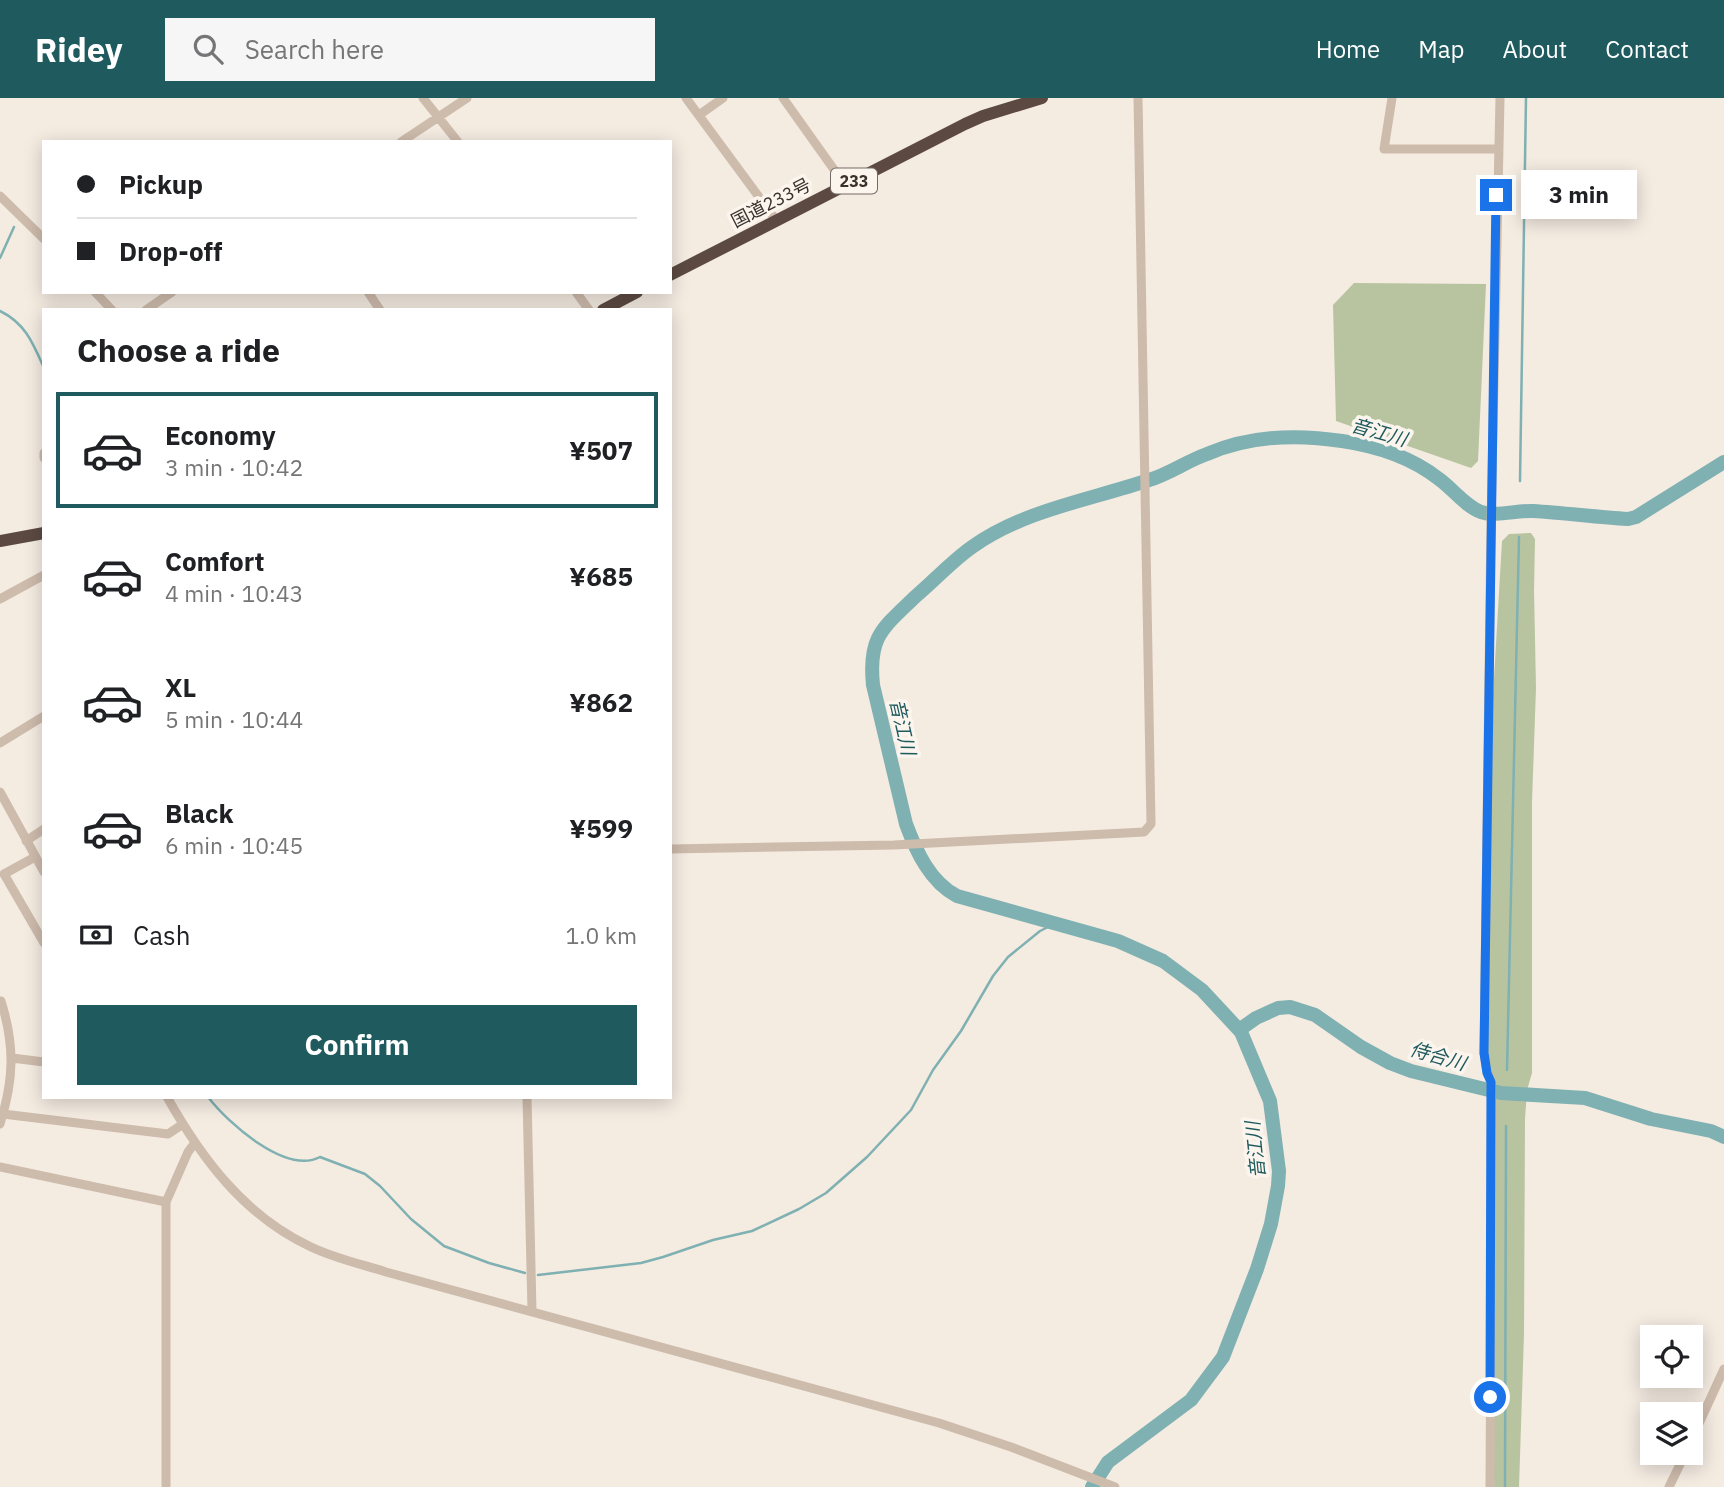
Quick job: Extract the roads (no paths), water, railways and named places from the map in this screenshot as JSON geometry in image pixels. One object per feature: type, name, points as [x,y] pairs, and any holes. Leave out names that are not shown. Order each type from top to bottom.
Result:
[{"type":"highway","name":"国道233号","points":[[672,274],[984,116],[1042,98]]},
{"type":"highway","points":[[607,308],[632,294]]},
{"type":"highway","points":[[0,541],[42,533]]},
{"type":"street","points":[[424,98],[456,140]]},
{"type":"street","points":[[404,140],[467,98]]},
{"type":"street","points":[[685,98],[776,220]]},
{"type":"street","points":[[699,115],[723,98]]},
{"type":"street","points":[[783,98],[845,185]]},
{"type":"street","points":[[672,849],[922,844],[1144,832],[1151,824],[1138,98]]},
{"type":"street","points":[[1392,98],[1384,149],[1497,149]]},
{"type":"street","points":[[1490,1487],[1492,1108],[1491,1082],[1484,1053],[1491,496],[1500,98]]},
{"type":"street","points":[[0,196],[42,237]]},
{"type":"street","points":[[97,294],[110,308]]},
{"type":"street","points":[[149,308],[169,294]]},
{"type":"street","points":[[0,599],[42,576]]},
{"type":"street","points":[[0,743],[42,717]]},
{"type":"street","points":[[0,792],[42,869]]},
{"type":"street","points":[[26,841],[42,830]]},
{"type":"street","points":[[35,857],[2,875],[42,940]]},
{"type":"street","points":[[1,1001],[12,1058],[12,1073],[2,1119],[168,1134],[183,1124]]},
{"type":"street","points":[[12,1058],[42,1062]]},
{"type":"street","points":[[168,1099],[194,1144],[212,1168],[251,1208],[309,1246],[386,1272],[939,1423],[1115,1487]]},
{"type":"street","points":[[527,1099],[531,1311]]},
{"type":"street","points":[[166,1487],[166,1202],[194,1144]]},
{"type":"street","points":[[0,1167],[166,1202]]},
{"type":"street","points":[[1703,1415],[1724,1369]]},
{"type":"street","points":[[1669,1487],[1680,1465]]},
{"type":"waterway","points":[[1520,481],[1526,98]]},
{"type":"waterway","points":[[0,258],[14,227]]},
{"type":"waterway","points":[[0,311],[22,328],[42,364]]},
{"type":"waterway","name":"音江川","points":[[1092,1487],[1108,1462],[1191,1400],[1223,1357],[1257,1269],[1271,1224],[1278,1186],[1279,1171],[1270,1101],[1241,1032],[1202,990],[1163,961],[1118,941],[957,896],[939,883],[919,855],[906,824],[873,685],[873,655],[880,634],[951,564],[992,534],[1058,507],[1156,477],[1239,443],[1291,437],[1325,439],[1381,449],[1417,464],[1470,506],[1493,514],[1533,511],[1628,519],[1636,517],[1724,462]]},
{"type":"waterway","points":[[1507,1070],[1519,537]]},
{"type":"waterway","points":[[538,1275],[641,1263],[663,1257],[713,1240],[752,1231],[826,1193],[867,1157],[911,1110],[933,1070],[1008,957],[1040,931],[1054,924]]},
{"type":"waterway","name":"侍合川","points":[[1239,1030],[1278,1008],[1290,1007],[1315,1015],[1361,1047],[1411,1071],[1501,1093],[1585,1098],[1651,1119],[1711,1131],[1724,1137]]},
{"type":"waterway","points":[[210,1099],[243,1132],[275,1153],[306,1161],[320,1157],[365,1174],[411,1219],[444,1246],[525,1273]]},
{"type":"waterway","points":[[1505,1487],[1506,1126]]}]
